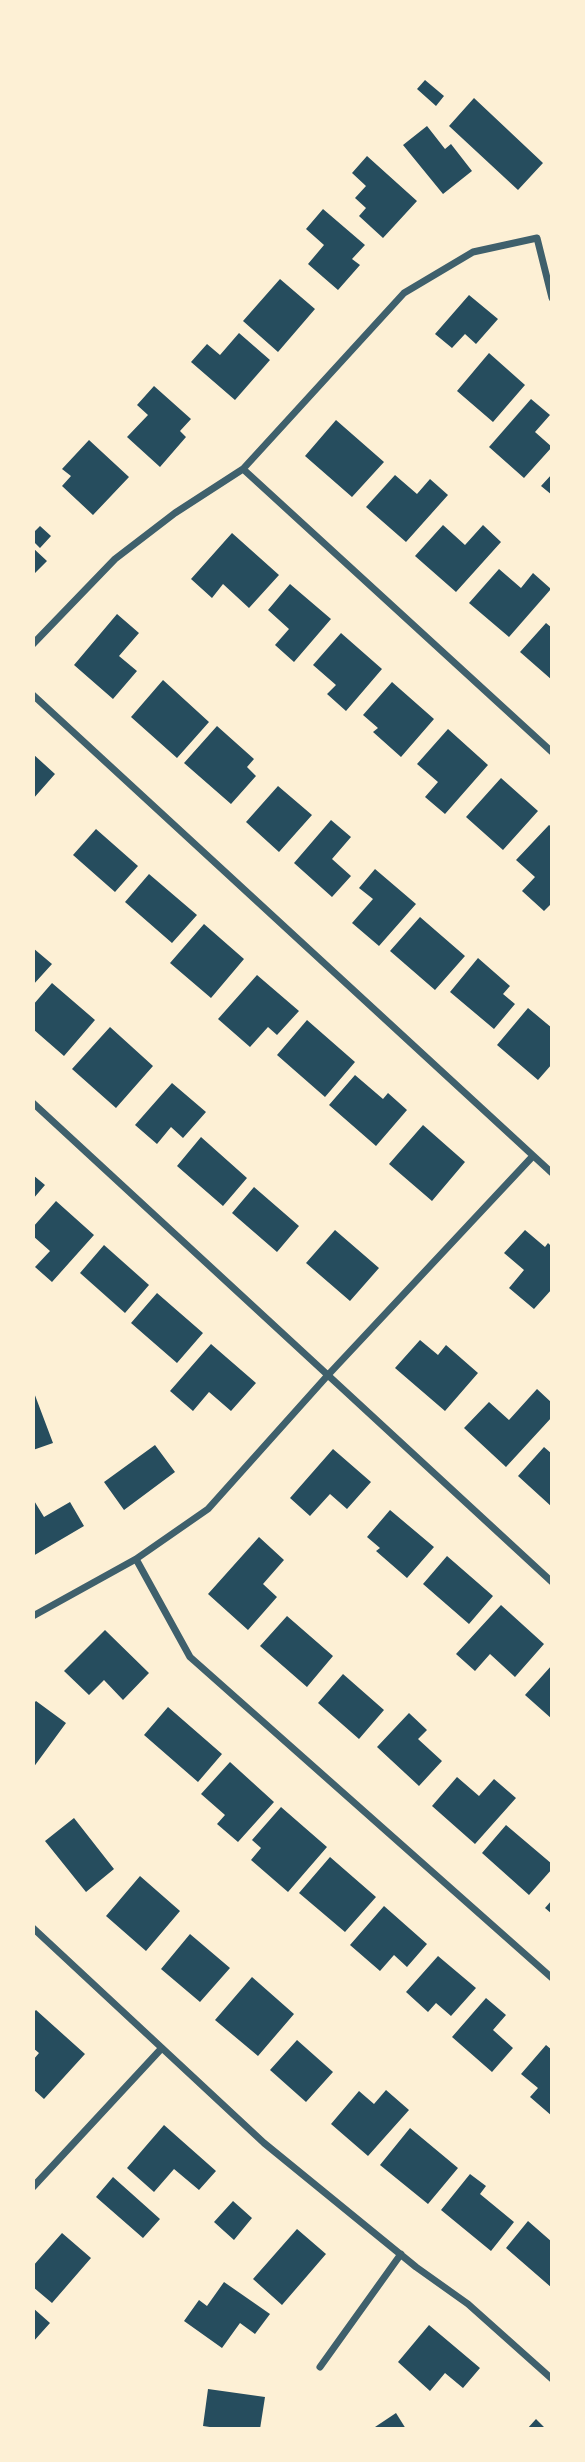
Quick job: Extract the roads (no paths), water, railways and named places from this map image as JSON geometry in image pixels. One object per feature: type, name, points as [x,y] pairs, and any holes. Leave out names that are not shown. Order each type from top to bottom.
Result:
[{"type":"street","points":[[33,644],[115,559],[175,513],[243,469],[404,293],[473,252],[537,238],[552,298]]},
{"type":"street","points":[[243,469],[552,752]]},
{"type":"street","points":[[33,695],[552,1173]]},
{"type":"street","points":[[33,1103],[552,1582]]},
{"type":"street","points":[[33,1616],[136,1559],[208,1509],[328,1375],[533,1156]]},
{"type":"street","points":[[136,1559],[190,1657],[552,1978]]},
{"type":"street","points":[[33,1928],[264,2143],[401,2254],[468,2304],[552,2379]]},
{"type":"street","points":[[33,2187],[161,2049]]},
{"type":"street","points":[[320,2367],[401,2254]]}]
